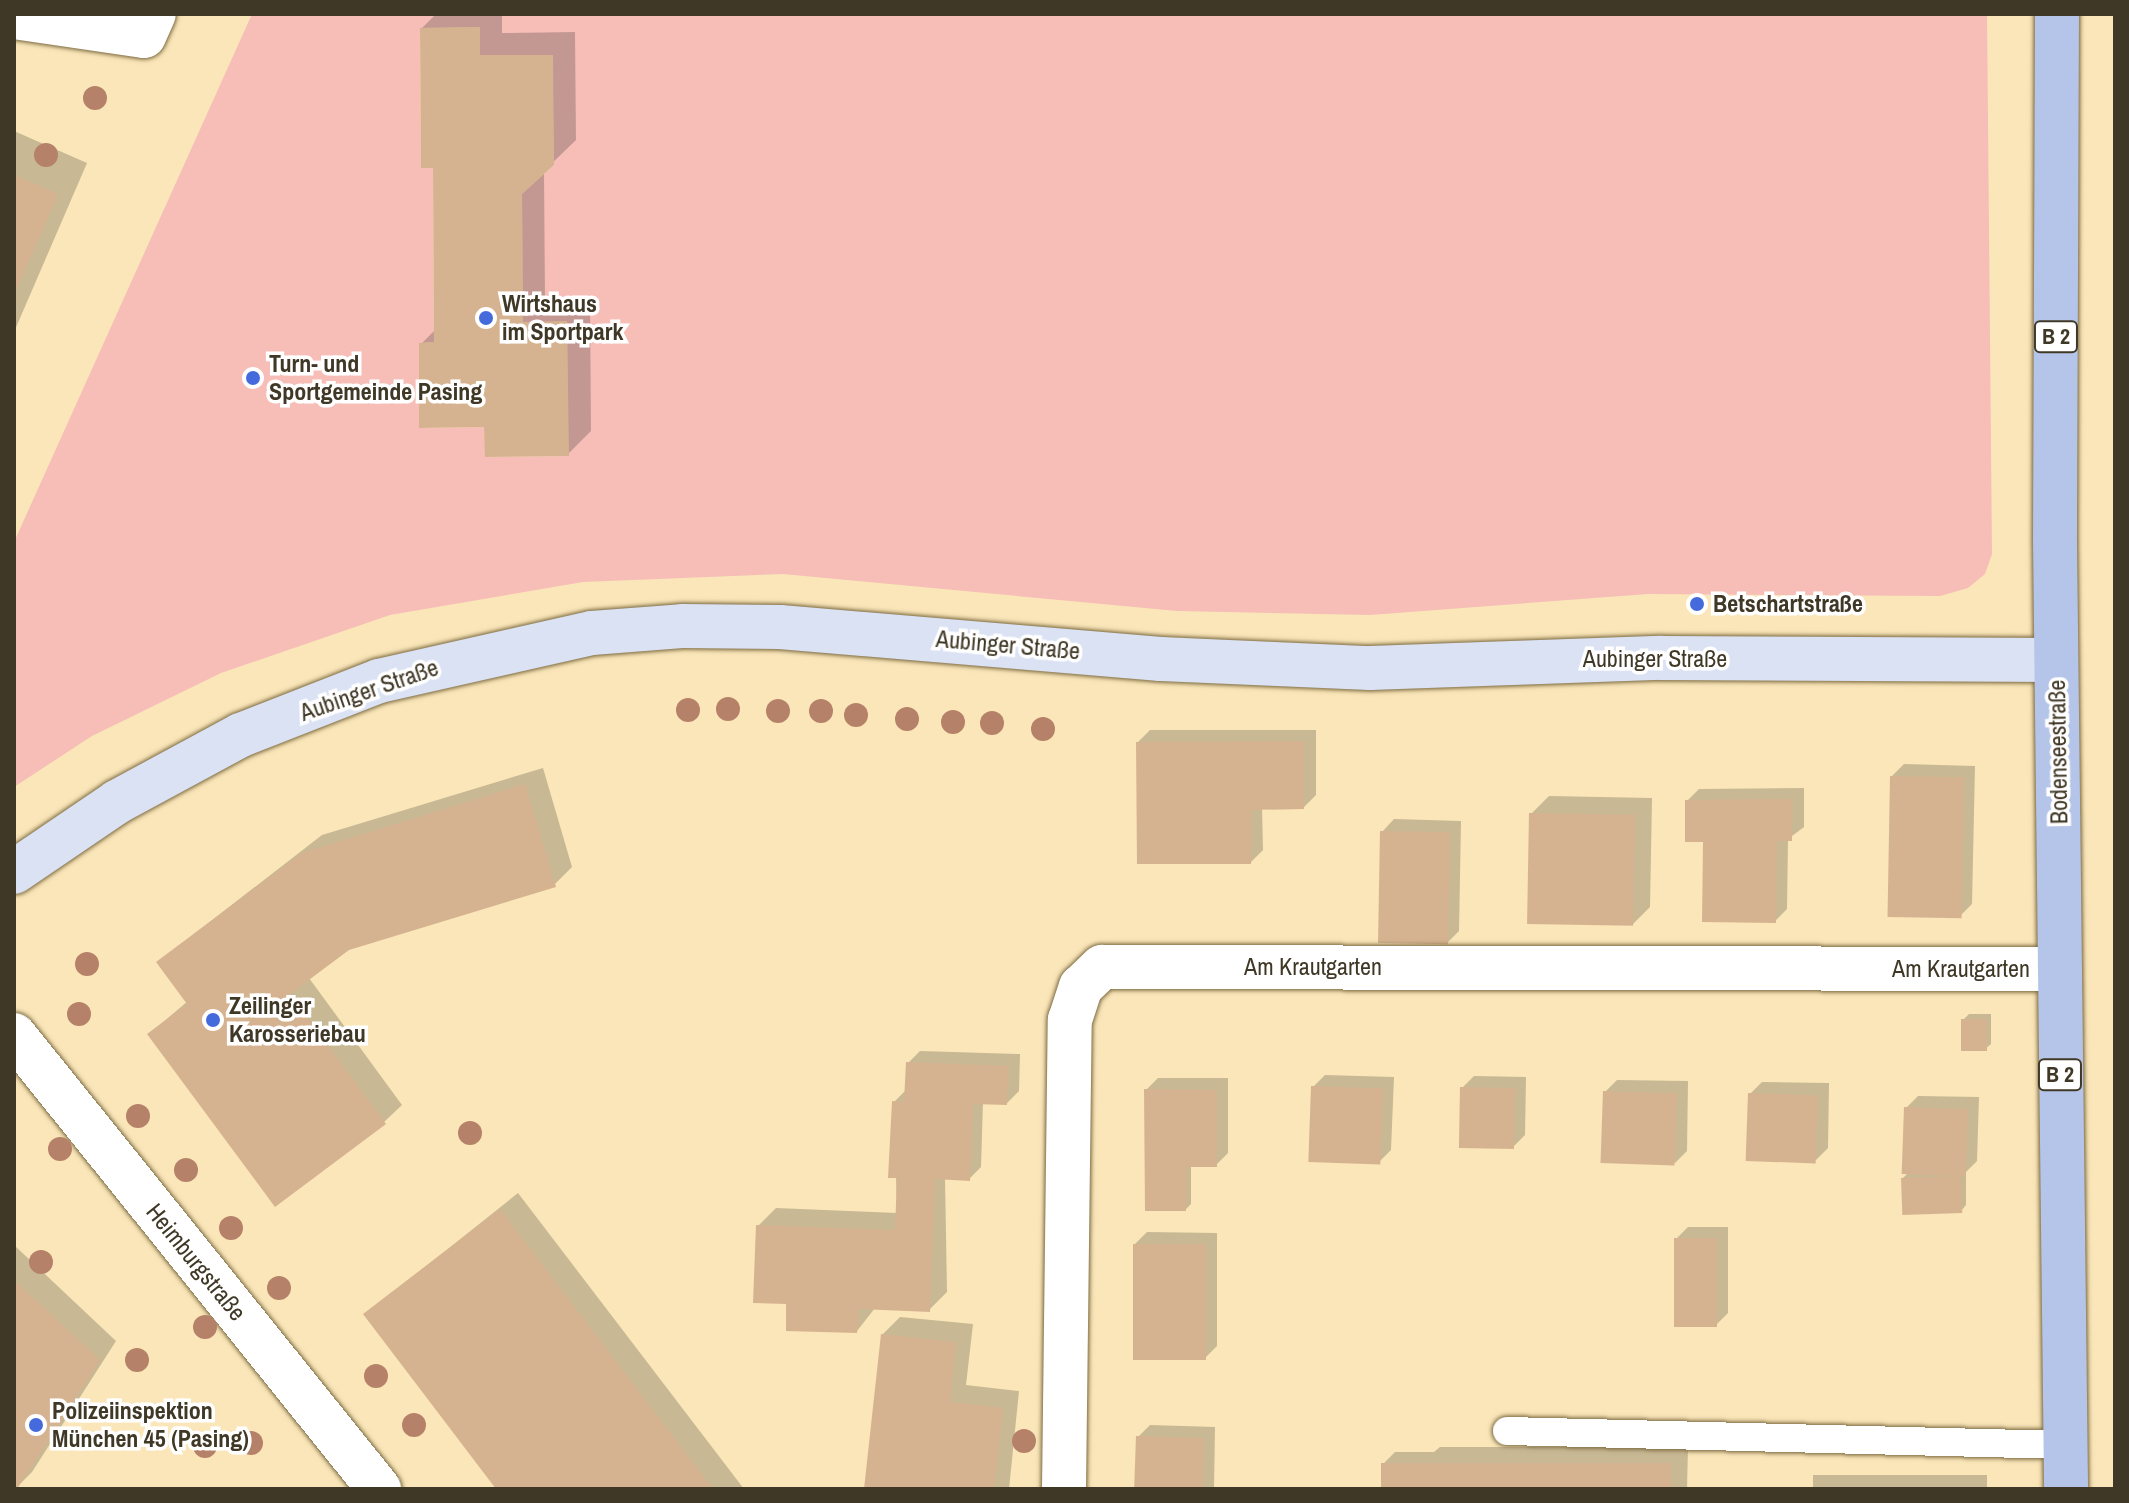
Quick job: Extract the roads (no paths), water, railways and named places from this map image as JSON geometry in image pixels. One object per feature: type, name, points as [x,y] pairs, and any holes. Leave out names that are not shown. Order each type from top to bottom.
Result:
[{"type":"main road","name":"Bodenseestraße","points":[[2057,14],[2056,660],[2066,1489]]},
{"type":"main road","name":"Aubinger Straße","points":[[14,872],[117,802],[241,735],[379,681],[592,633],[780,627],[1176,660],[1370,668],[1661,658],[2056,660]]},
{"type":"street","points":[[14,17],[149,25]]},
{"type":"street","name":"Am Krautgarten","points":[[1064,1489],[1070,1020],[1081,987],[1102,967],[2058,969]]},
{"type":"street","name":"Heimburgstraße","points":[[14,1035],[379,1489]]},
{"type":"lane","points":[[1507,1431],[2065,1445]]},
{"type":"place","name":"Wirtshaus im Sportpark","points":[[486,318]]},
{"type":"place","name":"Turn- und Sportgemeinde Pasing","points":[[253,378]]},
{"type":"place","name":"Betschartstraße","points":[[1697,604]]},
{"type":"place","name":"Zeilinger Karosseriebau","points":[[213,1020]]},
{"type":"place","name":"Polizeiinspektion München 45 (Pasing)","points":[[36,1425]]}]
